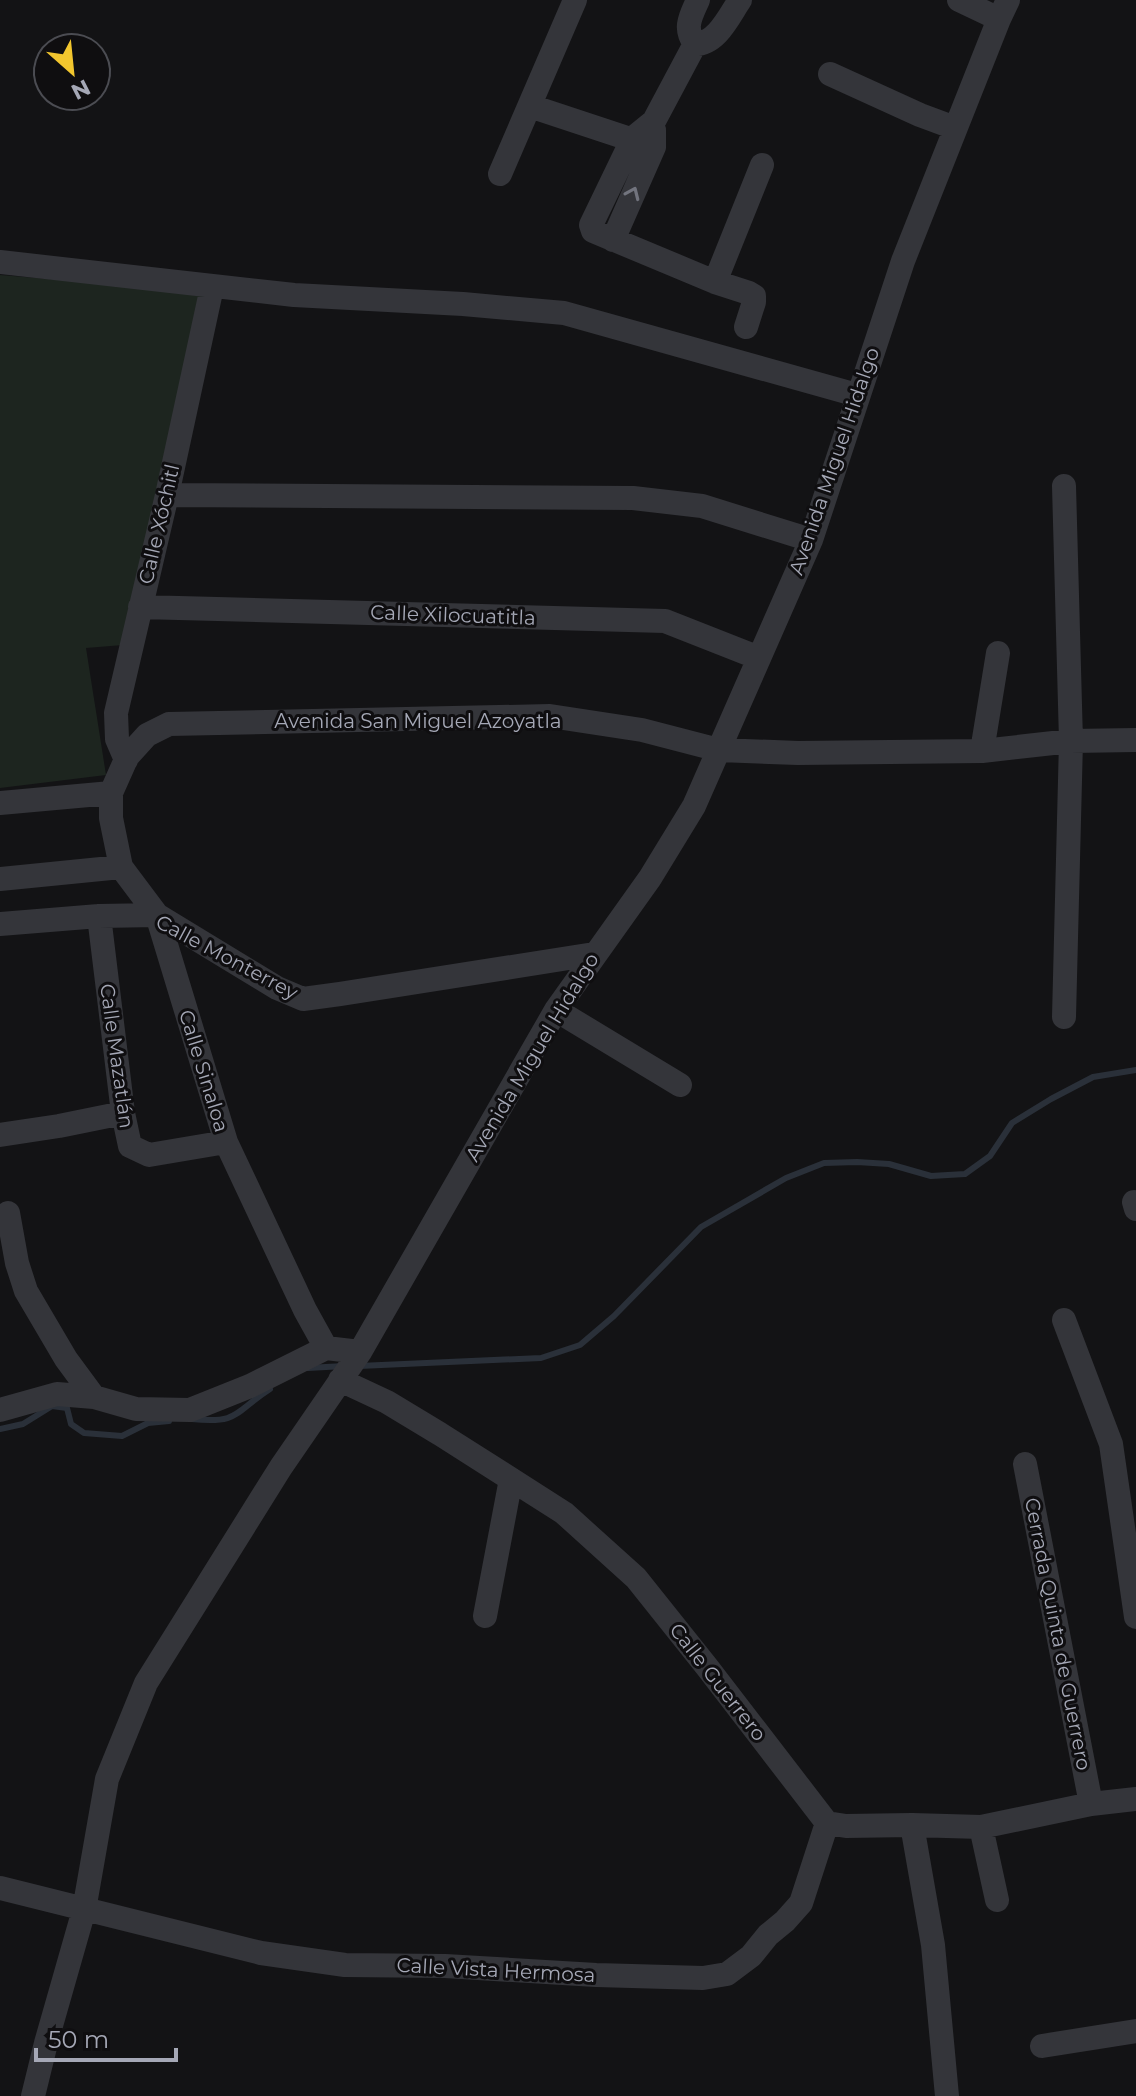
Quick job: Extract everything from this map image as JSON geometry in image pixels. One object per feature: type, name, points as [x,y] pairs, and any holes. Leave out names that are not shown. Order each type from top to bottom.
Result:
[{"type":"street","points":[[500,174],[575,0]]},
{"type":"street","points":[[695,44],[689,35],[688,22],[698,0]]},
{"type":"street","points":[[695,44],[705,44],[712,39],[740,0]]},
{"type":"street","points":[[959,0],[1004,10]]},
{"type":"street","name":"Avenida Miguel Hidalgo","points":[[33,2096],[84,1910],[107,1779],[146,1683],[281,1467],[360,1352],[556,1010],[650,878],[694,806],[811,540],[903,261],[1004,10]]},
{"type":"street","points":[[695,44],[643,142],[591,225],[593,231],[613,240],[754,296],[746,327]]},
{"type":"street","points":[[830,74],[955,128]]},
{"type":"street","points":[[530,106],[643,142]]},
{"type":"street","points":[[715,282],[762,165]]},
{"type":"street","points":[[0,262],[294,295],[564,313],[857,395]]},
{"type":"street","name":"Calle Xóchitl","points":[[126,758],[117,739],[116,713],[212,287]]},
{"type":"street","points":[[1064,486],[1071,741],[1064,1017]]},
{"type":"street","points":[[167,495],[633,498],[702,506],[811,540]]},
{"type":"street","name":"Calle Xilocuatitla","points":[[140,607],[665,621],[759,658]]},
{"type":"street","points":[[982,751],[998,653]]},
{"type":"street","name":"Avenida San Miguel Azoyatla","points":[[126,758],[147,735],[169,724],[550,716],[642,730],[719,750],[798,753],[982,751],[1071,741],[1136,740]]},
{"type":"street","name":"Calle Sinaloa","points":[[126,758],[111,793],[111,818],[121,867],[157,915],[226,1142],[326,1348]]},
{"type":"street","points":[[0,803],[111,793]]},
{"type":"street","points":[[0,879],[121,867]]},
{"type":"street","name":"Calle Monterrey","points":[[0,924],[157,915],[277,988],[303,999],[594,954]]},
{"type":"street","name":"Calle Mazatlán","points":[[99,916],[123,1113],[130,1146],[149,1155],[226,1142]]},
{"type":"street","points":[[556,1010],[680,1085]]},
{"type":"street","points":[[0,1135],[123,1113]]},
{"type":"street","points":[[8,1213],[17,1263],[26,1291],[66,1359],[94,1397]]},
{"type":"street","points":[[1064,1320],[1111,1444],[1136,1617]]},
{"type":"street","points":[[0,1410],[57,1394],[94,1397],[136,1409],[190,1410],[250,1386],[326,1348],[360,1352]]},
{"type":"street","name":"Calle Guerrero","points":[[340,1380],[387,1402],[564,1513],[636,1578],[827,1823]]},
{"type":"street","name":"Cerrada Quinta de Guerrero","points":[[1025,1464],[1091,1804]]},
{"type":"street","points":[[485,1616],[511,1479]]},
{"type":"street","points":[[827,1823],[846,1826],[981,1827],[1091,1804],[1136,1799]]},
{"type":"street","name":"Calle Vista Hermosa","points":[[0,1888],[261,1953],[345,1965],[445,1966],[703,1978],[727,1974],[751,1956],[801,1903],[827,1823]]},
{"type":"street","points":[[912,1825],[933,1945],[947,2096]]},
{"type":"street","points":[[981,1827],[997,1900]]},
{"type":"street","points":[[1042,2046],[1136,2031]]},
{"type":"shaded area","points":[[0,275],[207,292],[123,645],[86,648],[106,775],[0,788]]},
{"type":"waterway","points":[[359,1366],[541,1358],[580,1345],[614,1316],[701,1227],[786,1178],[824,1163],[857,1162],[889,1164],[931,1176],[965,1174],[990,1156],[1012,1123],[1051,1099],[1093,1077],[1136,1070]]},
{"type":"waterway","points":[[308,1368],[344,1366]]},
{"type":"waterway","points":[[192,1419],[228,1418],[270,1389]]},
{"type":"waterway","points":[[0,1429],[23,1424],[52,1406],[67,1408],[71,1424],[84,1433],[122,1436],[148,1423],[169,1421]]}]
